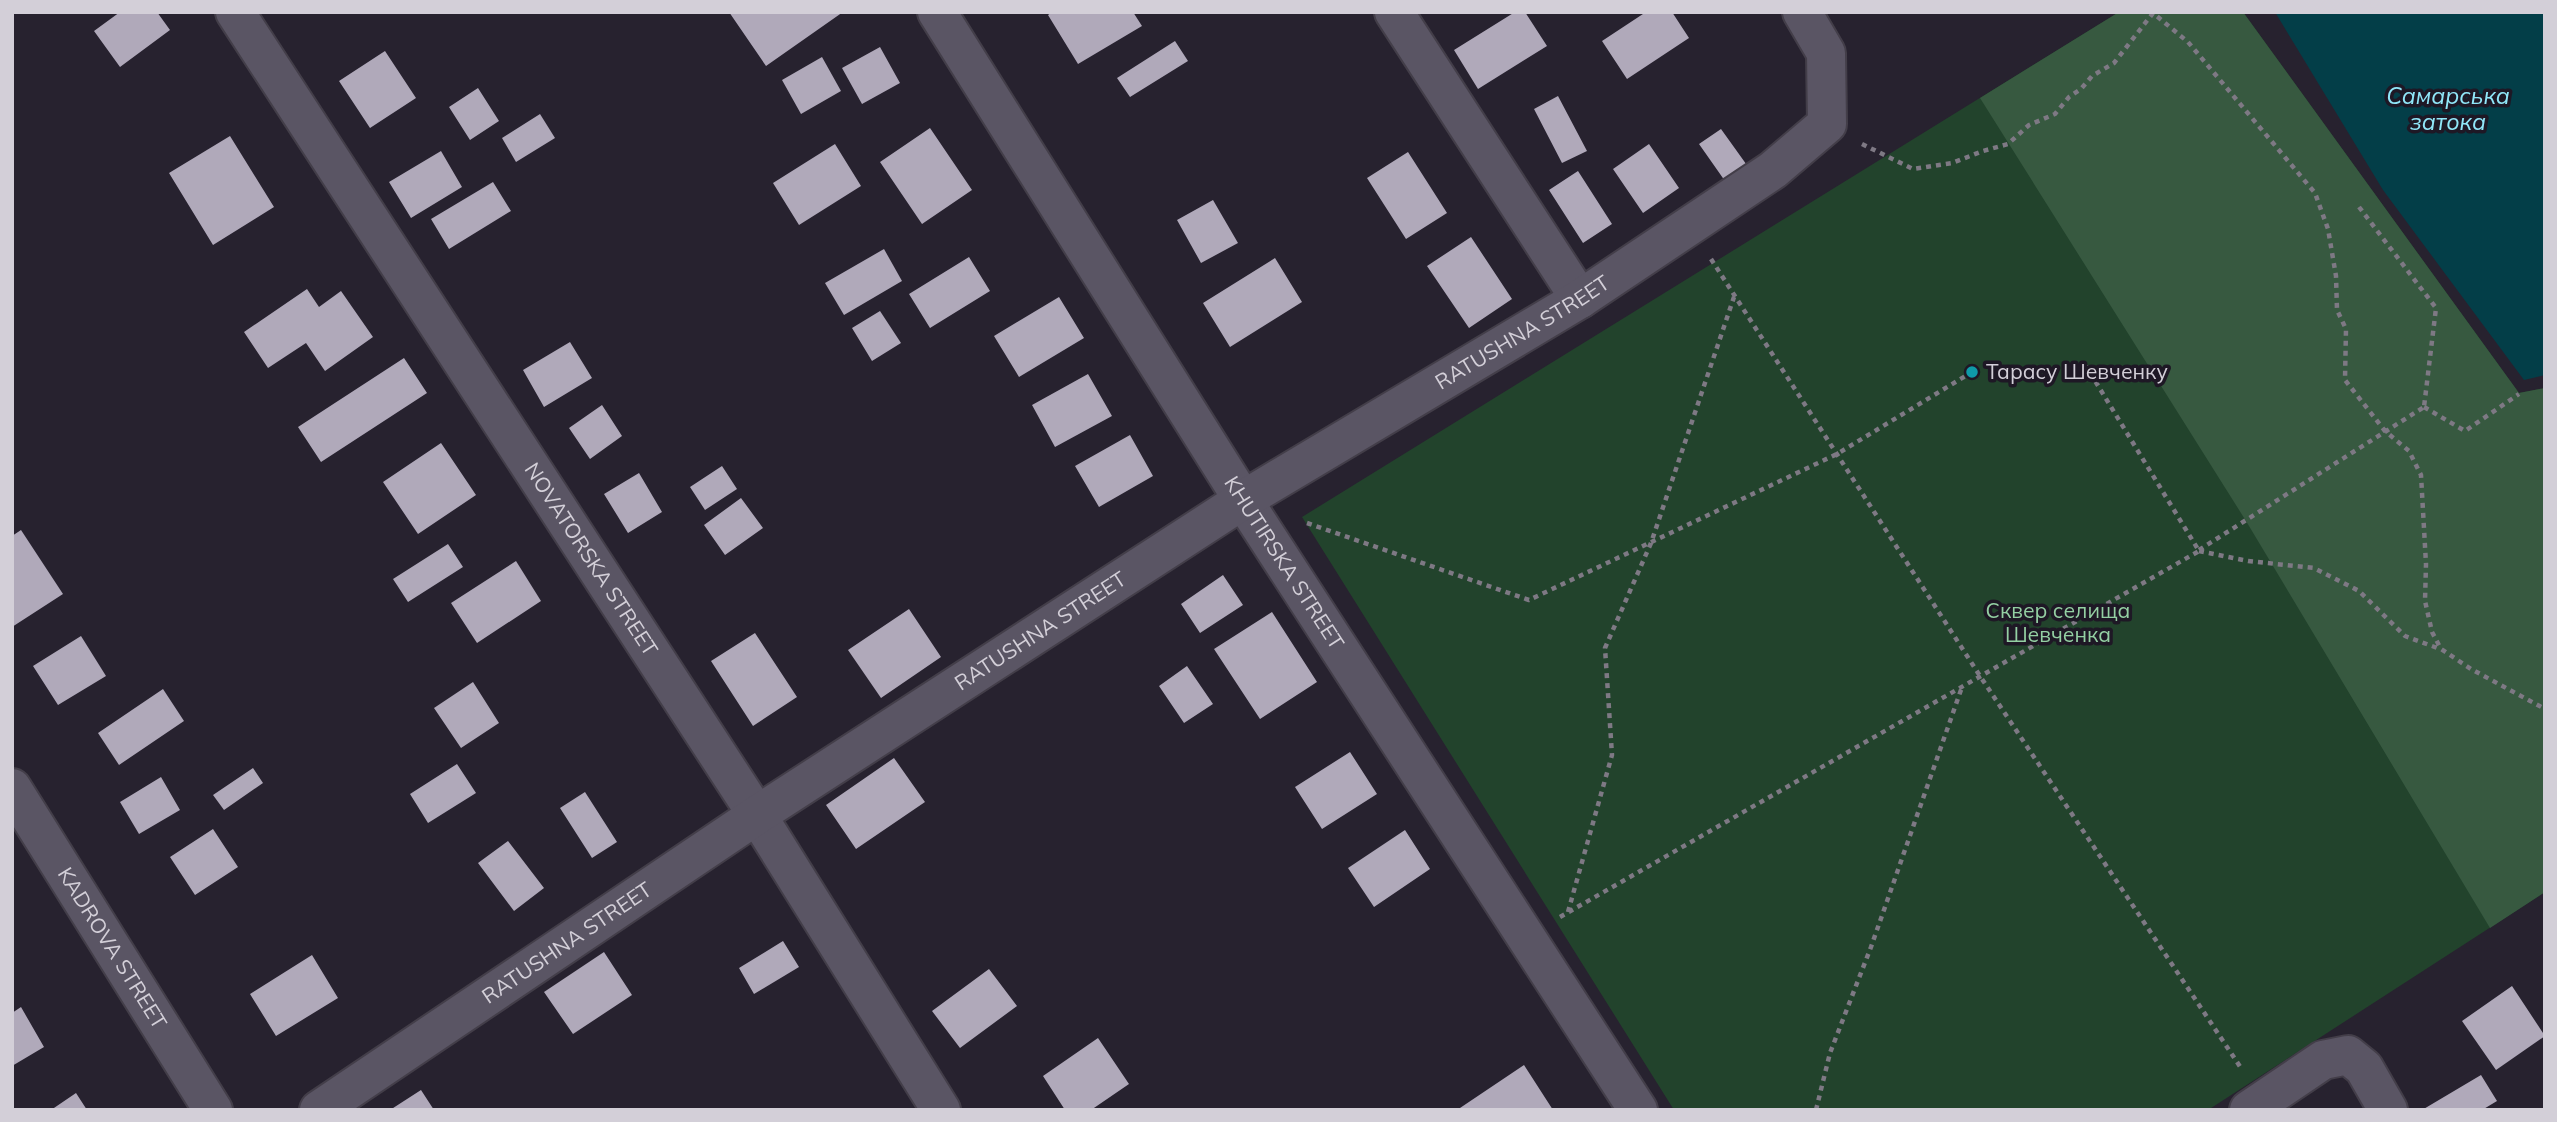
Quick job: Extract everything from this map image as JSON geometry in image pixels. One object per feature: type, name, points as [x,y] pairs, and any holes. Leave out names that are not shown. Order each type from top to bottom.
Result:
[{"type":"street","name":"NOVATORSKA STREET","points":[[235,12],[757,814],[940,1110]]},
{"type":"street","name":"KHUTIRSKA STREET","points":[[937,12],[1243,500],[1639,1110]]},
{"type":"street","points":[[1394,12],[1580,299]]},
{"type":"street","points":[[1802,12],[1826,53],[1828,124]]},
{"type":"street","name":"RATUSHNA STREET","points":[[319,1110],[757,814],[1243,500],[1580,299],[1773,170],[1828,124]]},
{"type":"street","name":"KADROVA STREET","points":[[12,788],[213,1110]]},
{"type":"street","points":[[2256,1105],[2323,1060],[2348,1055],[2364,1069],[2388,1110]]},
{"type":"path","points":[[1828,124],[1913,169],[1952,163],[1983,150],[2008,144],[2029,125],[2055,114],[2068,97],[2081,89],[2092,76],[2114,63],[2153,13],[2188,42],[2315,193],[2328,229],[2336,276],[2337,310],[2346,329],[2345,380],[2385,431],[2409,451],[2421,475],[2426,564],[2424,601],[2432,632],[2441,649]]},
{"type":"path","points":[[2359,207],[2436,308],[2424,407]]},
{"type":"path","points":[[1689,226],[2256,1105]]},
{"type":"path","points":[[1568,912],[1612,755],[1605,648],[1651,542],[1735,296]]},
{"type":"path","points":[[2086,366],[2199,551],[2248,561],[2314,568],[2360,591],[2405,636],[2441,649],[2471,669],[2545,709]]},
{"type":"path","points":[[1243,500],[1529,600],[1837,454],[1972,372]]},
{"type":"path","points":[[2424,407],[2465,431],[2519,394]]},
{"type":"path","points":[[1526,936],[2199,551],[2424,407]]},
{"type":"path","points":[[1816,1110],[1830,1053],[1871,947],[1962,686]]},
{"type":"green space","name":"Сквер селища Шевченка","points":[[2119,12],[2243,12],[2519,393],[2545,388],[2545,892],[2208,1110],[1674,1110],[1302,517]]},
{"type":"green space","points":[[2119,12],[2243,12],[2519,393],[2545,388],[2545,892],[2490,928],[2246,521],[1980,98]]},
{"type":"water","name":"Самарська затока","points":[[2275,12],[2545,12],[2545,375],[2524,380],[2383,190]]},
{"type":"building","points":[[120,12],[157,12],[170,30],[120,67],[94,31]]},
{"type":"building","points":[[729,12],[843,12],[766,66]]},
{"type":"building","points":[[1052,12],[1133,12],[1142,26],[1078,64],[1048,15]]},
{"type":"building","points":[[1515,12],[1525,12],[1547,46],[1478,89],[1454,50]]},
{"type":"building","points":[[1646,12],[1672,12],[1689,38],[1627,79],[1602,41]]},
{"type":"building","points":[[1175,41],[1188,61],[1130,97],[1117,78]]},
{"type":"building","points":[[880,47],[900,83],[862,104],[842,68]]},
{"type":"building","points":[[385,51],[416,98],[370,128],[339,81]]},
{"type":"building","points":[[822,57],[841,91],[801,114],[782,80]]},
{"type":"building","points":[[478,88],[499,121],[470,140],[449,107]]},
{"type":"building","points":[[1558,96],[1587,151],[1562,163],[1534,109]]},
{"type":"building","points":[[540,114],[555,138],[516,162],[502,138]]},
{"type":"building","points":[[930,128],[972,190],[922,224],[880,162]]},
{"type":"building","points":[[1721,129],[1754,175],[1732,191],[1699,144]]},
{"type":"building","points":[[230,136],[274,207],[213,245],[169,173]]},
{"type":"building","points":[[835,144],[861,186],[799,225],[773,183]]},
{"type":"building","points":[[1649,144],[1679,188],[1643,213],[1613,169]]},
{"type":"building","points":[[441,151],[462,187],[411,218],[389,182]]},
{"type":"building","points":[[1408,152],[1447,213],[1406,239],[1367,178]]},
{"type":"building","points":[[1578,171],[1612,224],[1583,243],[1549,190]]},
{"type":"building","points":[[493,182],[511,211],[449,249],[431,219]]},
{"type":"building","points":[[1213,200],[1238,243],[1201,263],[1177,220]]},
{"type":"building","points":[[1471,237],[1512,299],[1469,328],[1427,266]]},
{"type":"building","points":[[884,249],[902,281],[844,315],[825,283]]},
{"type":"building","points":[[969,257],[990,291],[930,328],[909,294]]},
{"type":"building","points":[[1275,258],[1302,302],[1230,347],[1203,303]]},
{"type":"building","points":[[307,289],[319,307],[341,291],[373,337],[325,371],[306,343],[268,368],[244,332]]},
{"type":"building","points":[[1059,297],[1084,338],[1019,377],[994,336]]},
{"type":"building","points":[[880,311],[901,343],[872,361],[852,328]]},
{"type":"building","points":[[570,342],[592,378],[544,407],[523,370]]},
{"type":"building","points":[[404,358],[427,393],[321,462],[298,427]]},
{"type":"building","points":[[1088,374],[1112,416],[1055,447],[1032,405]]},
{"type":"building","points":[[602,405],[622,436],[590,459],[569,428]]},
{"type":"building","points":[[1130,435],[1153,476],[1099,507],[1075,466]]},
{"type":"building","points":[[441,443],[476,495],[418,534],[383,482]]},
{"type":"building","points":[[722,466],[737,489],[705,510],[690,487]]},
{"type":"building","points":[[639,473],[662,512],[628,533],[604,494]]},
{"type":"building","points":[[741,498],[763,528],[725,555],[704,525]]},
{"type":"building","points":[[21,530],[63,594],[12,627],[12,536]]},
{"type":"building","points":[[448,544],[463,567],[408,602],[393,579]]},
{"type":"building","points":[[516,561],[541,601],[477,643],[451,603]]},
{"type":"building","points":[[1223,575],[1243,605],[1200,633],[1181,604]]},
{"type":"building","points":[[909,609],[941,657],[881,698],[848,650]]},
{"type":"building","points":[[1272,612],[1317,682],[1260,719],[1214,649]]},
{"type":"building","points":[[755,633],[797,697],[753,726],[711,661]]},
{"type":"building","points":[[81,636],[106,676],[58,705],[33,666]]},
{"type":"building","points":[[1187,666],[1213,704],[1184,723],[1159,686]]},
{"type":"building","points":[[473,682],[499,723],[461,748],[434,708]]},
{"type":"building","points":[[163,689],[184,721],[119,765],[98,733]]},
{"type":"building","points":[[1350,752],[1377,794],[1322,829],[1295,787]]},
{"type":"building","points":[[894,758],[925,802],[856,849],[826,805]]},
{"type":"building","points":[[457,764],[476,793],[428,823],[410,794]]},
{"type":"building","points":[[253,768],[263,783],[224,810],[213,795]]},
{"type":"building","points":[[161,777],[180,810],[139,834],[120,802]]},
{"type":"building","points":[[585,792],[617,842],[592,858],[560,808]]},
{"type":"building","points":[[213,829],[238,867],[195,895],[170,857]]},
{"type":"building","points":[[1405,830],[1430,869],[1374,907],[1348,868]]},
{"type":"building","points":[[508,841],[544,888],[514,911],[478,863]]},
{"type":"building","points":[[783,941],[799,967],[754,994],[739,968]]},
{"type":"building","points":[[604,952],[632,995],[573,1034],[544,992]]},
{"type":"building","points":[[312,955],[338,998],[276,1036],[250,994]]},
{"type":"building","points":[[989,969],[1017,1006],[960,1048],[932,1011]]},
{"type":"building","points":[[2512,986],[2545,1036],[2496,1070],[2462,1021]]},
{"type":"building","points":[[21,1007],[44,1047],[12,1066],[12,1013]]},
{"type":"building","points":[[1098,1038],[1129,1084],[1091,1110],[1065,1110],[1043,1076]]},
{"type":"building","points":[[1524,1065],[1553,1110],[1457,1110]]},
{"type":"building","points":[[2481,1075],[2497,1101],[2482,1110],[2422,1110]]},
{"type":"building","points":[[421,1090],[434,1110],[390,1110]]},
{"type":"building","points":[[76,1093],[87,1110],[51,1110]]},
{"type":"place","name":"Тарасу Шевченку","points":[[1972,372]]}]
